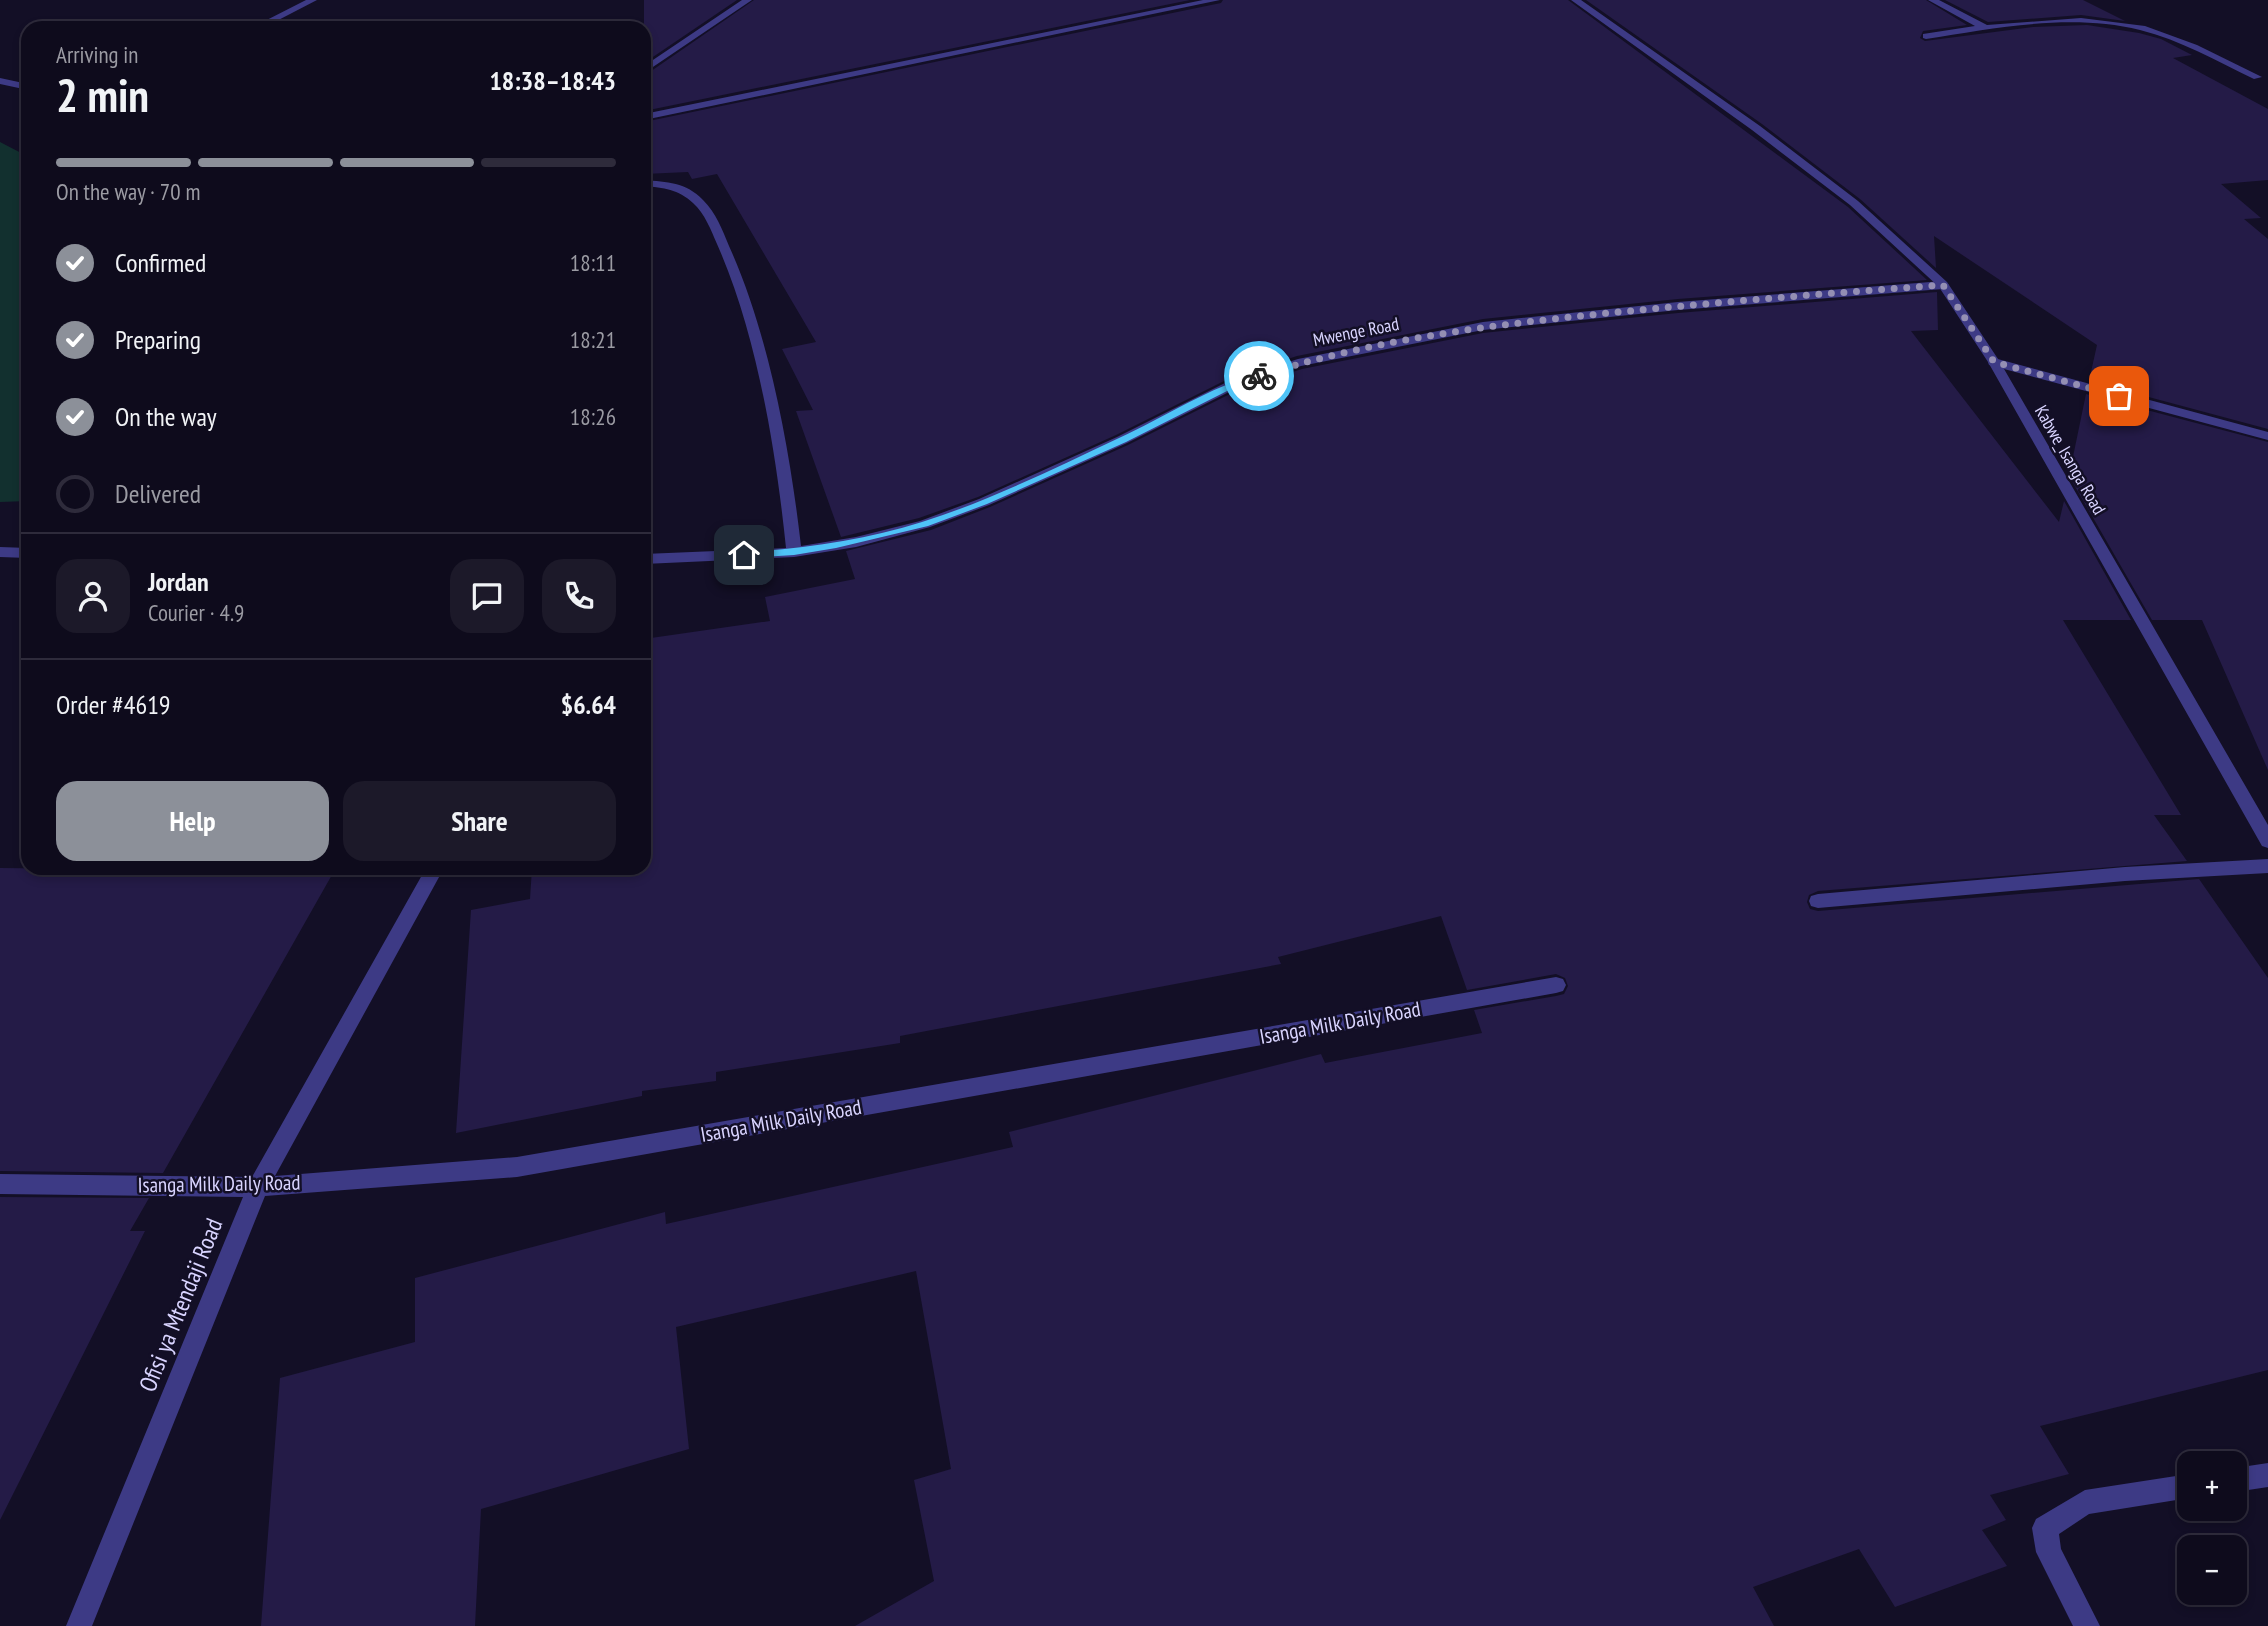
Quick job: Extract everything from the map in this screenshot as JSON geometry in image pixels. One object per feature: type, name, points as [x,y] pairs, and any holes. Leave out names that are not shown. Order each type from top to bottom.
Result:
[{"type":"street","points":[[270,21],[313,0]]},
{"type":"street","points":[[651,65],[748,0]]},
{"type":"street","points":[[651,116],[1216,0]]},
{"type":"street","name":"Kabwe_Isanga Road","points":[[1578,0],[1756,128],[1854,203],[1943,285],[1994,362],[2268,841]]},
{"type":"street","points":[[1932,0],[1986,27]]},
{"type":"street","points":[[1926,36],[1986,27],[2087,22],[2131,25],[2218,58],[2256,76]]},
{"type":"street","points":[[0,81],[21,86]]},
{"type":"street","points":[[651,184],[677,186],[698,201],[710,216],[736,274],[753,331],[785,471],[794,552]]},
{"type":"street","name":"Mwenge Road","points":[[651,559],[794,552],[856,542],[937,520],[1122,440],[1236,383],[1298,363],[1483,326],[1678,306],[1943,285]]},
{"type":"street","points":[[1994,362],[2268,436]]},
{"type":"street","points":[[0,552],[21,553]]},
{"type":"street","points":[[1818,901],[2111,876],[2268,866]]},
{"type":"street","name":"Ofisi ya Mtendaji Road","points":[[79,1626],[258,1187],[431,875]]},
{"type":"street","name":"Isanga Milk Daily Road","points":[[0,1184],[258,1187],[517,1167],[1556,985]]},
{"type":"street","points":[[2247,1478],[2268,1475]]},
{"type":"street","points":[[2087,1626],[2049,1552],[2045,1528],[2085,1502],[2177,1488]]},
{"type":"green space","points":[[0,142],[21,153],[21,501],[0,502]]},
{"type":"building","points":[[644,0],[737,0],[651,58],[651,21],[644,21]]},
{"type":"building","points":[[754,0],[1190,0],[651,110],[651,71]]},
{"type":"building","points":[[1223,0],[1568,0],[1848,207],[1927,280],[1678,299],[1483,319],[1297,356],[1230,378],[1116,435],[978,497],[919,518],[841,537],[796,411],[813,410],[782,349],[816,342],[717,174],[692,179],[688,172],[651,174],[651,121],[1221,3]]},
{"type":"building","points":[[1586,0],[1926,0],[1967,25],[1923,31],[1920,38],[1925,41],[2033,27],[2087,25],[2161,39],[2192,55],[2173,58],[2268,109],[2268,180],[2221,184],[2261,218],[2244,219],[2268,239],[2268,429],[2089,381],[2097,345],[1934,236],[1936,268],[1860,199],[1762,124]]},
{"type":"building","points":[[1945,0],[2083,0],[2125,21],[2081,15],[1988,22]]},
{"type":"building","points":[[1937,292],[1938,330],[1911,331],[2059,522],[2064,501],[2131,620],[2063,620],[2181,815],[2154,815],[2187,861],[1818,891],[1809,895],[1807,902],[1810,909],[1818,911],[2199,879],[2268,978],[2268,1370],[2040,1426],[2069,1474],[1990,1495],[2006,1520],[1982,1530],[2007,1566],[1895,1607],[1859,1549],[1753,1587],[1774,1626],[855,1626],[934,1581],[914,1480],[951,1469],[916,1271],[676,1327],[689,1449],[481,1509],[475,1626],[261,1626],[280,1378],[415,1342],[415,1278],[665,1212],[666,1224],[1013,1147],[1009,1132],[1321,1054],[1325,1063],[1482,1033],[1474,1010],[1564,994],[1568,986],[1565,978],[1556,974],[1467,990],[1441,916],[1278,957],[1281,964],[900,1036],[900,1043],[716,1072],[716,1081],[642,1091],[642,1096],[456,1133],[471,910],[530,899],[532,875],[651,875],[651,638],[770,621],[765,597],[855,579],[846,551],[931,530],[990,507],[1128,445],[1242,388],[1302,369],[1483,333],[1678,313]]},
{"type":"building","points":[[2086,394],[2268,442],[2268,770],[2202,620],[2152,620],[2069,476]]},
{"type":"building","points":[[0,868],[21,868],[21,875],[332,875],[163,1173],[0,1171]]},
{"type":"building","points":[[0,1197],[149,1198],[130,1231],[145,1231],[0,1520]]},
{"type":"way so far","points":[[1259,376],[1298,363],[1483,326],[1678,306],[1943,285],[1994,362],[2119,396]]},
{"type":"route","points":[[744,555],[794,552],[856,542],[925,524],[984,502],[1122,440],[1236,383],[1259,376]]}]
